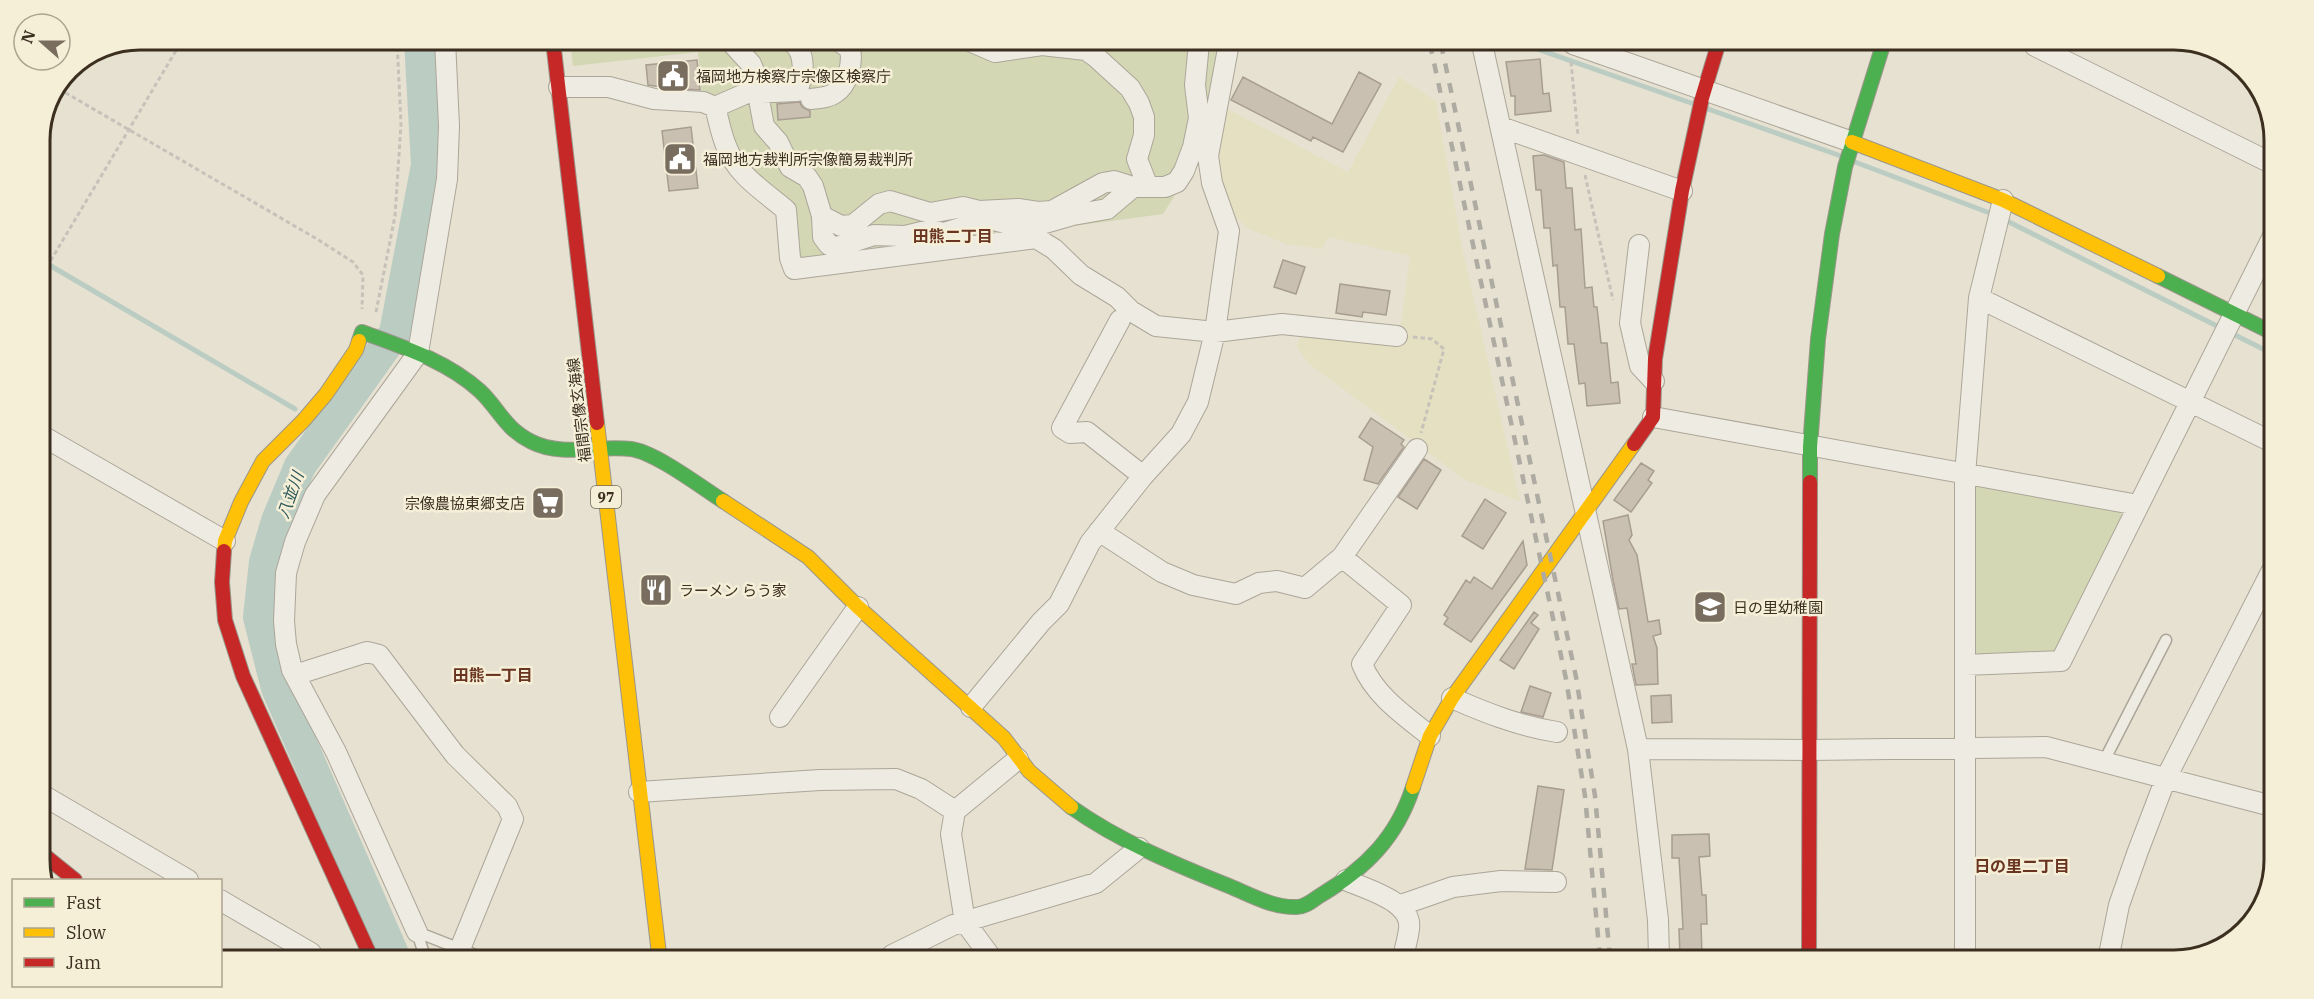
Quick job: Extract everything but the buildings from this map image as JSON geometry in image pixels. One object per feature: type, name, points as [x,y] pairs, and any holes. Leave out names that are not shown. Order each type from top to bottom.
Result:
[{"type":"street","points":[[417,932],[336,752],[295,675],[286,644],[284,621],[286,573],[295,542],[315,495],[413,351],[447,179],[449,126],[445,50]]},
{"type":"street","name":"福間宗像玄海線","points":[[554,50],[659,950]]},
{"type":"street","points":[[739,50],[752,64],[757,78],[762,121],[778,142],[790,167],[807,177],[813,186],[822,216],[823,237],[829,245],[837,247],[874,236],[905,236],[930,230],[944,233],[981,223],[985,215]]},
{"type":"street","points":[[559,87],[609,87],[654,99],[703,102],[715,107],[739,95],[793,93],[799,88],[803,61],[800,50]]},
{"type":"street","points":[[811,99],[834,94],[843,84],[852,59],[850,50]]},
{"type":"street","points":[[990,50],[995,52],[1008,50]]},
{"type":"street","points":[[1091,50],[1130,88],[1144,117],[1144,135],[1137,159],[1140,187]]},
{"type":"street","points":[[971,707],[1041,622],[1059,604],[1090,543],[1143,476],[1181,434],[1198,402],[1215,332],[1229,231],[1212,183],[1206,120],[1195,85],[1198,50]]},
{"type":"street","points":[[822,216],[841,226],[853,225],[879,204],[890,201],[930,213],[963,207],[1014,225],[1035,226],[1111,207],[1140,187],[1165,187],[1177,182],[1184,171],[1206,120],[1226,50]]},
{"type":"street","points":[[1483,50],[1638,749],[1658,920],[1659,950]]},
{"type":"street","points":[[1589,50],[1703,94],[1852,144],[2264,328]]},
{"type":"street","points":[[368,950],[243,676],[225,620],[222,582],[225,541],[263,461],[326,394],[369,334],[413,351],[454,371],[481,392],[504,422],[518,434],[534,443],[563,449],[633,449],[670,465],[808,557],[858,607],[1004,738],[1018,759],[1058,798],[1096,825],[1139,848],[1279,907],[1301,908],[1346,880],[1376,853],[1396,828],[1406,810],[1430,736],[1452,698],[1653,417],[1655,359],[1682,191],[1698,113],[1716,50]]},
{"type":"street","points":[[1809,950],[1810,447],[1818,339],[1832,234],[1845,167],[1881,50]]},
{"type":"street","points":[[2043,50],[2264,160]]},
{"type":"street","points":[[715,107],[726,148],[732,159],[745,175],[786,210],[790,258],[794,269],[1036,238],[1054,249],[1081,275],[1117,297],[1131,311],[1156,326],[1215,332],[1282,324],[1397,336]]},
{"type":"street","points":[[1501,127],[1682,191]]},
{"type":"street","points":[[1965,950],[1965,475],[1979,298],[2000,211]]},
{"type":"street","points":[[1639,245],[1630,323],[1640,366],[1654,381]]},
{"type":"street","points":[[1965,665],[2061,661],[2264,254]]},
{"type":"street","points":[[1979,298],[2264,438]]},
{"type":"street","points":[[1120,320],[1062,428],[1070,433],[1087,432],[1143,476]]},
{"type":"street","points":[[1653,417],[2138,506]]},
{"type":"street","points":[[50,440],[225,541]]},
{"type":"street","points":[[1099,531],[1162,572],[1193,585],[1236,594],[1259,583],[1276,580],[1305,588],[1342,557],[1417,449]]},
{"type":"street","points":[[1342,557],[1401,605],[1362,664],[1367,678],[1381,694],[1430,736]]},
{"type":"street","points":[[2110,950],[2119,905],[2166,778],[2264,586]]},
{"type":"street","points":[[780,717],[858,607]]},
{"type":"street","points":[[295,675],[367,652],[379,655],[455,755],[507,806],[513,819],[466,950]]},
{"type":"street","points":[[1452,698],[1496,717],[1557,732]]},
{"type":"street","points":[[1638,749],[1808,750],[2046,747],[2264,804]]},
{"type":"street","points":[[986,950],[965,922],[951,834],[955,811],[1018,759]]},
{"type":"street","points":[[639,792],[820,780],[896,778],[921,789],[955,811]]},
{"type":"street","points":[[50,799],[186,879]]},
{"type":"street","points":[[902,950],[953,925],[1096,882],[1139,848]]},
{"type":"street","points":[[50,860],[74,879]]},
{"type":"street","points":[[1346,880],[1401,905],[1408,915],[1410,927],[1405,950]]},
{"type":"street","points":[[1401,905],[1453,887],[1501,881],[1556,882]]},
{"type":"street","points":[[222,901],[306,950]]},
{"type":"lane","points":[[2104,761],[2166,640]]},
{"type":"lane","points":[[417,932],[463,950]]},
{"type":"lane","points":[[417,932],[423,950]]},
{"type":"path","points":[[50,262],[176,50]]},
{"type":"path","points":[[369,334],[395,216],[401,124],[398,50]]},
{"type":"path","points":[[1571,66],[1581,155],[1614,305]]},
{"type":"path","points":[[64,92],[353,262],[363,275],[369,334]]},
{"type":"path","points":[[1397,336],[1432,339],[1444,349],[1417,449]]},
{"type":"shaded area","points":[[1399,77],[1436,101],[1463,252],[1520,501],[1465,480],[1308,363],[1297,346],[1302,333],[1399,339],[1410,256],[1329,237],[1322,249],[1286,244],[1247,228],[1231,213],[1218,170],[1218,146],[1226,108],[1348,172]]},
{"type":"green space","points":[[571,50],[1220,50],[1201,154],[1163,214],[799,263],[792,210],[745,168],[702,97],[698,52],[573,66]]},
{"type":"green space","points":[[1978,484],[2117,509],[2124,517],[2058,650],[2049,655],[1978,659],[1971,649],[1972,492]]},
{"type":"waterway","name":"八並川","points":[[391,950],[277,688],[259,617],[265,562],[277,521],[300,466],[395,333],[427,165],[421,50]]},
{"type":"waterway","points":[[1540,50],[1691,103]]},
{"type":"waterway","points":[[1708,109],[1841,156]]},
{"type":"waterway","points":[[1855,162],[1995,215]]},
{"type":"waterway","points":[[2003,219],[2264,350]]},
{"type":"waterway","points":[[50,265],[295,409]]},
{"type":"railway","points":[[1431,50],[1566,679],[1585,796],[1599,950]]},
{"type":"railway","points":[[1442,50],[1576,677],[1595,796],[1609,950]]},
{"type":"traffic: fast","points":[[1810,482],[1810,447],[1818,339],[1832,234],[1845,167],[1881,50]]},
{"type":"traffic: fast","points":[[2158,276],[2264,329]]},
{"type":"traffic: fast","points":[[359,341],[362,332],[424,356],[453,371],[480,391],[515,431],[532,442],[556,449],[619,448],[641,452],[665,463],[723,501]]},
{"type":"traffic: fast","points":[[1071,807],[1108,831],[1167,860],[1262,900],[1288,907],[1300,907],[1337,885],[1378,850],[1398,821],[1413,787]]},
{"type":"traffic: slow","points":[[1852,142],[2003,200],[2158,276]]},
{"type":"traffic: slow","points":[[224,551],[225,541],[241,502],[263,461],[326,394],[356,350],[359,341]]},
{"type":"traffic: slow","points":[[597,423],[659,950]]},
{"type":"traffic: slow","points":[[1413,787],[1430,736],[1452,698],[1634,444]]},
{"type":"traffic: slow","points":[[723,501],[808,557],[858,607],[1004,738],[1029,771],[1071,807]]},
{"type":"traffic: jam","points":[[554,50],[597,423]]},
{"type":"traffic: jam","points":[[1634,444],[1653,417],[1655,359],[1682,191],[1702,98],[1716,50]]},
{"type":"traffic: jam","points":[[1809,950],[1810,482]]},
{"type":"traffic: jam","points":[[224,551],[222,582],[225,620],[243,676],[368,950]]},
{"type":"traffic: jam","points":[[50,860],[74,879]]},
{"type":"place","name":"福岡地方検察庁宗像区検察庁","points":[[673,76]]},
{"type":"place","name":"福岡地方裁判所宗像簡易裁判所","points":[[680,159]]},
{"type":"place","name":"宗像農協東郷支店","points":[[548,503]]},
{"type":"place","name":"ラーメン らう家","points":[[656,590]]},
{"type":"place","name":"日の里幼稚園","points":[[1710,607]]},
{"type":"district","name":"田熊二丁目","points":[[953,236]]},
{"type":"district","name":"田熊一丁目","points":[[493,675]]},
{"type":"district","name":"日の里二丁目","points":[[2022,866]]}]
